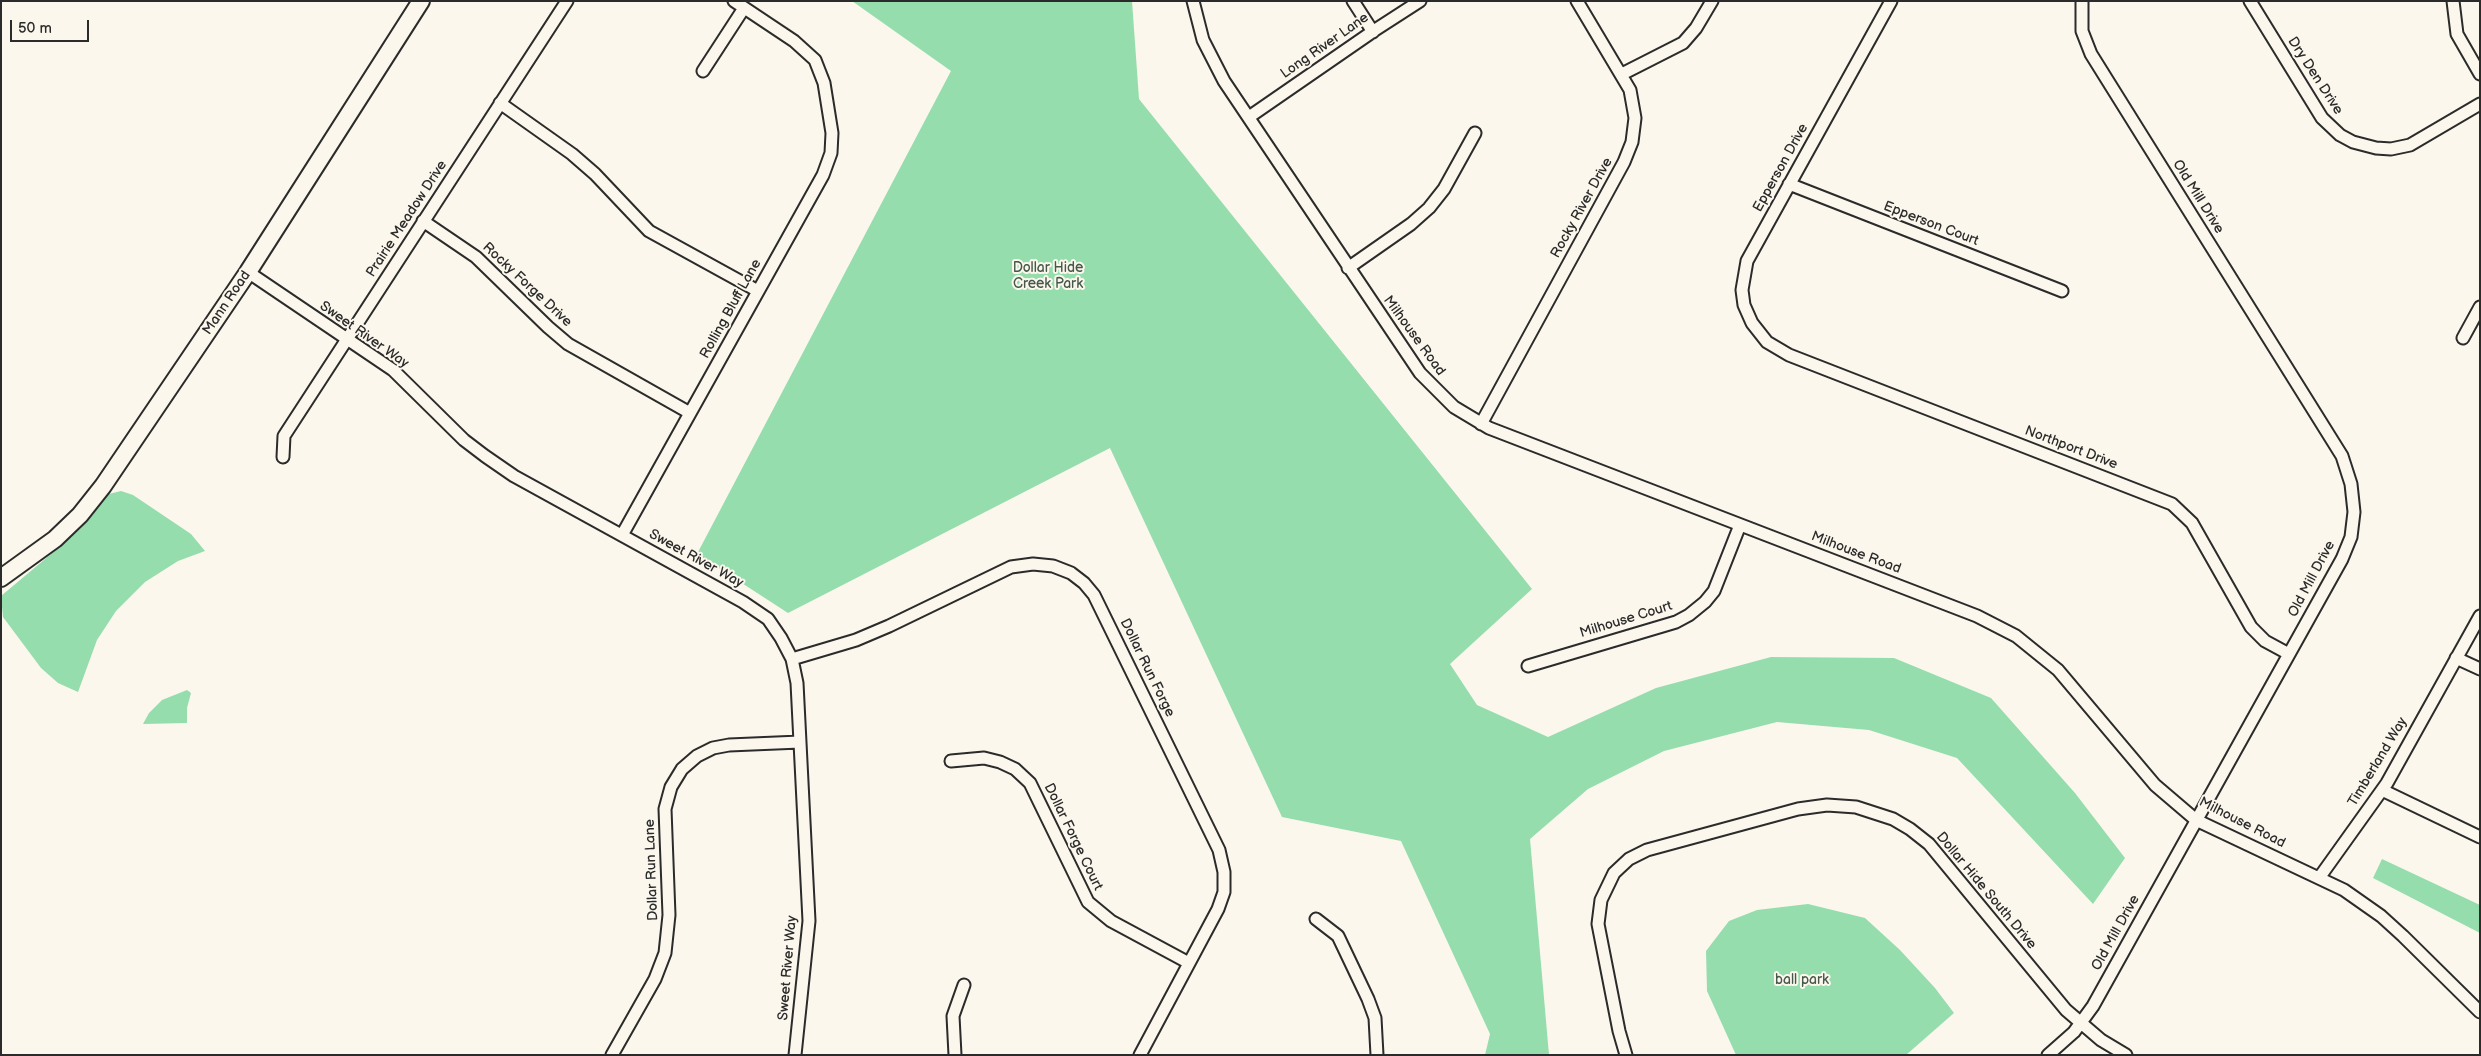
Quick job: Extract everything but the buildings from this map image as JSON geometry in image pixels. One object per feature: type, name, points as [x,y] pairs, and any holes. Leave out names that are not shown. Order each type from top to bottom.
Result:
[{"type":"main road","name":"Mann Road","points":[[1,578],[55,539],[80,514],[108,479],[248,272],[421,1]]},
{"type":"street","name":"Prairie Meadow Drive","points":[[283,457],[284,436],[567,1]]},
{"type":"street","name":"Rolling Bluff Lane","points":[[622,536],[829,163],[833,140],[818,66],[812,56],[794,41],[734,1]]},
{"type":"street","name":"Milhouse Road","points":[[1193,1],[1206,48],[1218,72],[1420,373],[1448,401],[1480,424],[1977,616],[2016,636],[2058,670],[2155,785],[2196,820],[2344,890],[2381,916],[2480,1012]]},
{"type":"street","points":[[1352,1],[1373,32]]},
{"type":"street","name":"Long River Lane","points":[[1249,117],[1420,1]]},
{"type":"street","name":"Rocky River Drive","points":[[1480,424],[1627,157],[1634,134],[1635,118],[1631,95],[1622,74],[1577,1]]},
{"type":"street","points":[[1622,74],[1683,43],[1694,32],[1712,1]]},
{"type":"street","name":"Epperson Drive","points":[[1777,350],[1757,331],[1744,305],[1742,280],[1749,257],[1891,1]]},
{"type":"street","name":"Old Mill Drive","points":[[2048,1055],[2081,1024],[2093,1006],[2348,546],[2354,512],[2349,474],[2342,456],[2091,54],[2082,26],[2082,1]]},
{"type":"street","name":"Dry Den Drive","points":[[2250,1],[2322,118],[2340,135],[2352,142],[2376,148],[2391,149],[2410,145],[2480,104]]},
{"type":"street","points":[[2453,1],[2454,24],[2457,34],[2480,74]]},
{"type":"street","points":[[703,71],[744,8]]},
{"type":"street","points":[[500,103],[572,154],[595,174],[649,231],[758,291]]},
{"type":"street","points":[[1348,268],[1411,224],[1429,208],[1444,189],[1474,132]]},
{"type":"street","name":"Epperson Court","points":[[1789,184],[2062,291]]},
{"type":"street","name":"Rocky Forge Drive","points":[[423,221],[476,257],[568,344],[690,413]]},
{"type":"street","name":"Sweet River Way","points":[[248,272],[393,370],[464,440],[514,476],[743,602],[768,619],[782,638],[792,659],[798,683],[809,921],[795,1055]]},
{"type":"street","points":[[2463,338],[2480,307]]},
{"type":"street","name":"Northport Drive","points":[[1777,350],[2172,504],[2192,523],[2251,627],[2265,641],[2289,654]]},
{"type":"street","name":"Milhouse Court","points":[[1528,666],[1676,622],[1694,612],[1705,602],[1716,586],[1740,525]]},
{"type":"street","name":"Dollar Run Forge","points":[[792,659],[856,640],[1011,567],[1033,564],[1053,566],[1071,573],[1084,583],[1094,595],[1219,850],[1224,872],[1224,892],[1218,909],[1140,1055]]},
{"type":"street","name":"Timberland Way","points":[[2319,878],[2382,790],[2480,616]]},
{"type":"street","points":[[2456,658],[2480,670]]},
{"type":"street","name":"Dollar Run Lane","points":[[612,1055],[655,979],[665,953],[669,915],[665,809],[671,787],[682,769],[697,756],[713,748],[729,745],[800,742]]},
{"type":"street","name":"Dollar Forge Court","points":[[952,761],[984,758],[1000,762],[1015,770],[1030,783],[1083,893],[1098,913],[1189,963]]},
{"type":"street","points":[[2382,790],[2480,837]]},
{"type":"street","name":"Dollar Hide South Drive","points":[[1626,1055],[1619,1031],[1598,924],[1600,900],[1606,887],[1621,866],[1647,850],[1812,806],[1842,805],[1870,811],[1893,819],[1929,844],[2061,1005],[2081,1024],[2126,1055]]},
{"type":"street","points":[[1316,919],[1338,936],[1368,999],[1377,1033],[1378,1055]]},
{"type":"street","points":[[955,1055],[953,1016],[964,985]]},
{"type":"green space","name":"Dollar Hide Creek Park","points":[[852,1],[1132,1],[1139,99],[1532,589],[1450,664],[1477,705],[1548,737],[1656,688],[1771,657],[1894,658],[1991,698],[2075,793],[2125,858],[2093,904],[1957,758],[1869,730],[1777,722],[1664,751],[1588,789],[1530,839],[1549,1055],[1485,1055],[1490,1034],[1401,841],[1282,817],[1110,448],[788,613],[697,554],[951,71]]},
{"type":"green space","points":[[121,491],[133,495],[191,534],[205,551],[178,561],[145,582],[116,611],[97,640],[78,692],[58,683],[41,668],[3,617],[1,596],[63,544],[105,495]]},
{"type":"green space","points":[[187,690],[191,693],[187,708],[187,723],[143,724],[149,713],[162,700]]},
{"type":"green space","points":[[2382,859],[2480,905],[2480,933],[2373,878]]},
{"type":"green space","name":"ball park","points":[[1808,904],[1865,918],[1900,950],[1935,988],[1954,1013],[1906,1055],[1736,1055],[1707,991],[1706,951],[1729,921],[1757,910]]}]
